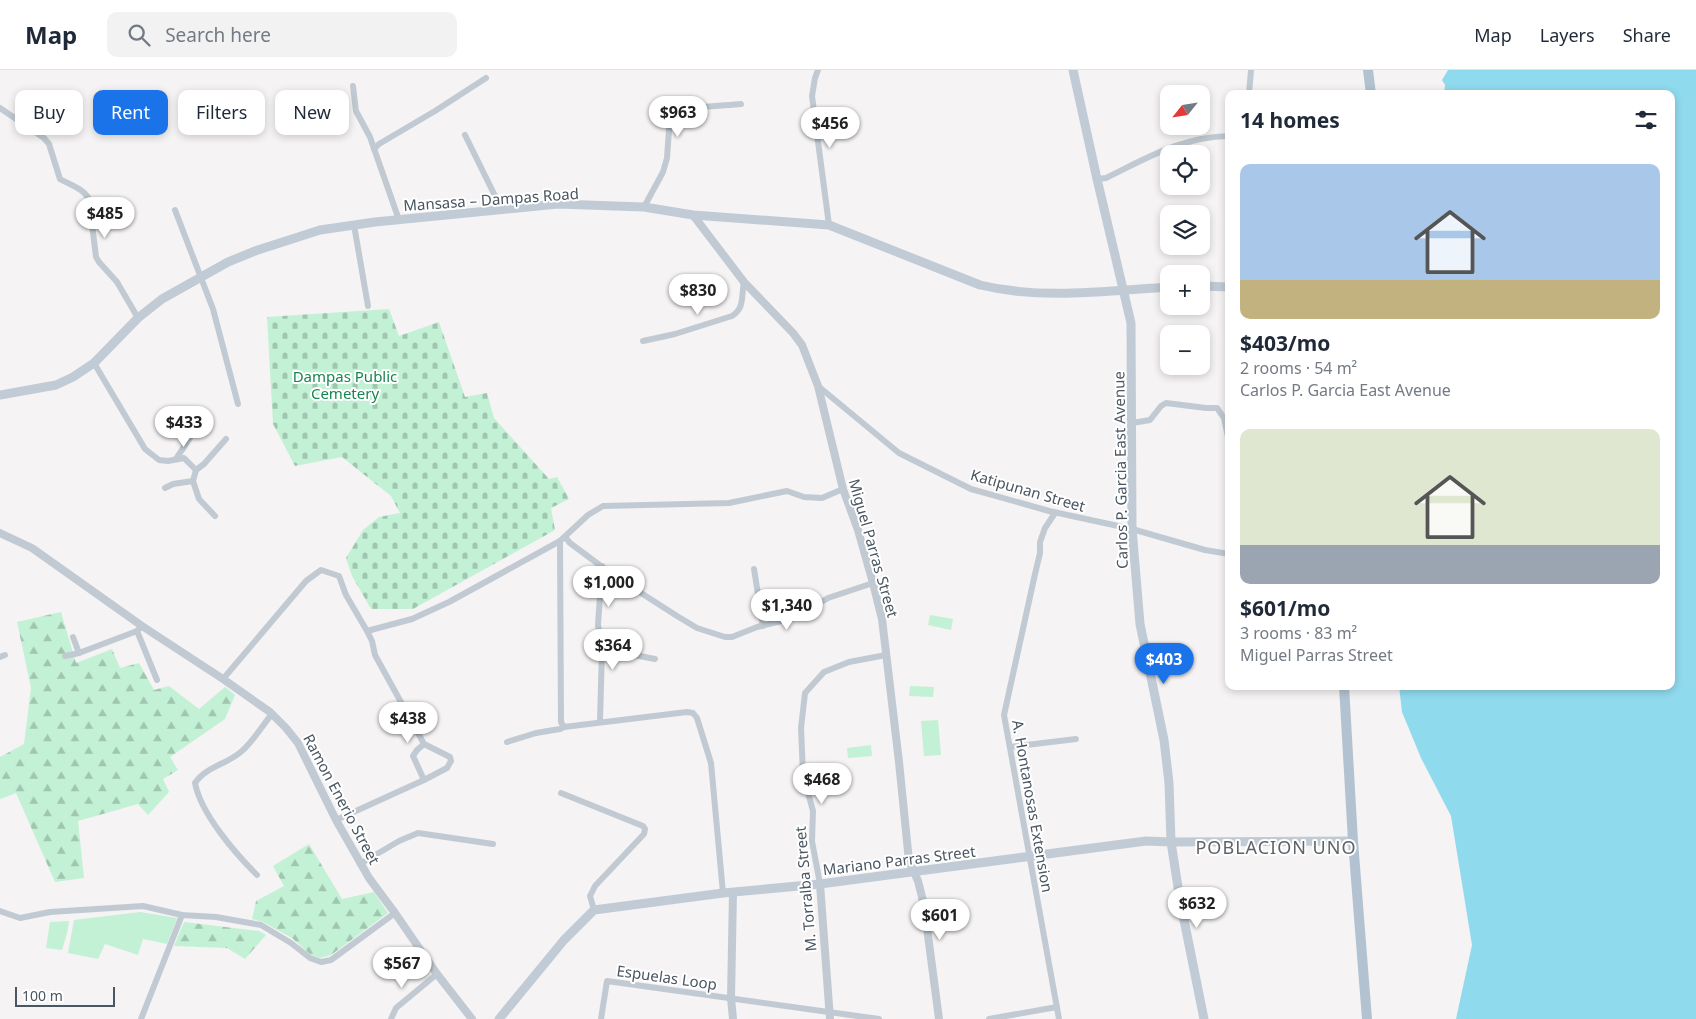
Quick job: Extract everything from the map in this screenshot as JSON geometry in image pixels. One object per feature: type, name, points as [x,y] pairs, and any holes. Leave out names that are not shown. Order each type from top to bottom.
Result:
[{"type":"main road","name":"Carlos P. Garcia East Avenue","points":[[1073,70],[1131,323],[1132,529],[1140,624],[1164,740],[1170,783],[1171,842],[1180,900],[1204,1019]]},
{"type":"main road","points":[[1368,70],[1370,90]]},
{"type":"main road","name":"Mansasa – Dampas Road","points":[[0,395],[56,385],[73,377],[94,363],[138,318],[162,298],[228,262],[255,251],[320,230],[558,204],[644,207],[693,215],[829,225],[980,285],[1002,290],[1050,295],[1160,288]]},
{"type":"main road","points":[[1210,286],[1225,287]]},
{"type":"main road","points":[[1344,690],[1353,841],[1367,1019]]},
{"type":"main road","name":"Mariano Parras Street","points":[[594,910],[728,893],[820,884],[1146,841],[1353,841]]},
{"type":"main road","points":[[499,1019],[564,940],[594,910]]},
{"type":"street","points":[[818,70],[812,96],[829,225]]},
{"type":"street","points":[[1249,90],[1251,70]]},
{"type":"street","points":[[374,149],[379,144],[486,78]]},
{"type":"street","points":[[353,86],[356,111],[370,137],[399,220]]},
{"type":"street","points":[[644,207],[663,172],[667,158],[670,115],[685,110],[741,104]]},
{"type":"street","points":[[0,108],[44,138],[49,144],[60,179],[87,195],[96,256],[117,282],[138,318]]},
{"type":"street","points":[[465,136],[502,210]]},
{"type":"street","points":[[1097,179],[1106,178],[1171,146],[1208,136],[1225,136]]},
{"type":"street","points":[[175,210],[212,309],[238,404]]},
{"type":"street","name":"Miguel Parras Street","points":[[693,215],[744,282],[794,333],[802,345],[818,386],[843,489],[858,530],[882,619],[909,861],[924,905],[939,1019]]},
{"type":"street","points":[[354,225],[368,306]]},
{"type":"street","points":[[643,341],[675,334],[732,316],[742,306],[741,296],[744,282]]},
{"type":"street","points":[[94,363],[145,449],[159,460],[184,458],[196,470]]},
{"type":"street","name":"Katipunan Street","points":[[818,386],[899,453],[971,489],[1055,513],[1132,529],[1205,550],[1225,553]]},
{"type":"street","points":[[1132,423],[1150,420],[1160,406],[1166,403],[1217,408],[1225,423]]},
{"type":"street","points":[[176,459],[193,433]]},
{"type":"street","points":[[215,516],[198,499],[193,481],[196,470],[204,464],[226,439]]},
{"type":"street","points":[[165,488],[173,484],[193,481]]},
{"type":"street","points":[[367,631],[412,619],[449,602],[562,539],[588,515],[604,506],[729,503],[787,491],[804,497],[822,498],[843,489]]},
{"type":"street","name":"A. Hontanosas Extension","points":[[1055,513],[1045,528],[1040,542],[1037,567],[1004,715],[1059,1019]]},
{"type":"street","name":"Ramon Enerio Street","points":[[0,533],[32,548],[139,628],[223,679],[272,714],[286,728],[298,743],[360,864],[437,974],[472,1019]]},
{"type":"street","points":[[562,539],[677,616],[709,633],[725,637],[794,618],[828,598],[873,583]]},
{"type":"street","points":[[562,539],[561,722],[564,727]]},
{"type":"street","points":[[600,721],[602,650],[598,626],[602,566]]},
{"type":"street","points":[[754,569],[763,626]]},
{"type":"street","points":[[223,679],[306,581],[322,570],[339,576],[346,595],[372,641],[375,654],[424,744],[450,757],[451,760],[447,768],[336,820]]},
{"type":"street","points":[[65,656],[79,653],[139,628],[157,680]]},
{"type":"street","points":[[73,637],[79,653]]},
{"type":"street","points":[[602,650],[655,659]]},
{"type":"street","name":"M. Torralba Street","points":[[830,1016],[820,884],[812,841],[813,811],[803,774],[801,728],[805,693],[824,672],[849,662],[886,655]]},
{"type":"street","points":[[507,742],[536,733],[600,721],[687,712],[693,713],[697,718],[711,763],[728,893],[733,1019]]},
{"type":"street","points":[[257,875],[237,856],[218,829],[202,803],[195,783],[200,776],[242,751],[272,714]]},
{"type":"street","points":[[1010,747],[1076,739]]},
{"type":"street","points":[[424,744],[416,750],[413,756],[424,780]]},
{"type":"street","points":[[561,793],[643,826],[645,829],[644,834],[595,886],[590,896],[594,910]]},
{"type":"street","points":[[360,864],[399,841],[418,833],[493,844]]},
{"type":"street","points":[[0,910],[20,918],[50,912],[143,906],[182,914],[216,917],[261,925],[291,943],[310,958],[320,962],[331,960],[395,912]]},
{"type":"street","points":[[141,1019],[182,914]]},
{"type":"street","points":[[391,1019],[396,1008],[437,974]]},
{"type":"street","name":"Espuelas Loop","points":[[602,1019],[607,981],[732,998]]},
{"type":"street","points":[[732,998],[830,1016],[879,1019]]},
{"type":"street","points":[[988,1019],[1057,1007]]},
{"type":"green space","name":"Dampas Public Cemetery","points":[[389,309],[399,336],[439,322],[465,397],[487,393],[494,418],[549,479],[557,477],[569,499],[551,508],[555,530],[413,609],[371,609],[352,576],[346,558],[363,530],[379,517],[400,513],[391,496],[342,457],[295,466],[273,424],[267,317]]},
{"type":"green space","points":[[61,612],[76,663],[112,649],[120,668],[139,663],[154,690],[169,686],[199,709],[225,687],[235,695],[225,719],[170,757],[178,770],[163,779],[169,792],[148,815],[138,804],[78,821],[84,878],[55,882],[16,793],[0,799],[0,757],[24,744],[31,688],[17,622]]},
{"type":"green space","points":[[930,615],[953,619],[951,630],[928,625]]},
{"type":"green space","points":[[910,686],[934,687],[933,697],[909,696]]},
{"type":"green space","points":[[938,720],[941,755],[924,756],[921,721]]},
{"type":"green space","points":[[871,745],[872,756],[848,758],[847,748]]},
{"type":"green space","points":[[309,844],[342,899],[374,892],[388,913],[331,955],[320,958],[311,955],[292,938],[263,922],[252,919],[256,901],[284,886],[273,866]]},
{"type":"green space","points":[[140,912],[177,918],[167,944],[143,939],[138,955],[105,944],[98,959],[68,953],[74,920]]},
{"type":"green space","points":[[69,921],[62,950],[46,948],[50,922]]},
{"type":"green space","points":[[184,922],[259,931],[266,935],[245,959],[227,948],[174,946]]},
{"type":"water","points":[[1448,70],[1696,70],[1696,1019],[1456,1019],[1472,945],[1451,816],[1421,758],[1402,712],[1399,690],[1675,690],[1675,90],[1444,90],[1445,85],[1442,80]]},
{"type":"district","name":"POBLACION UNO","points":[[1276,847]]}]
